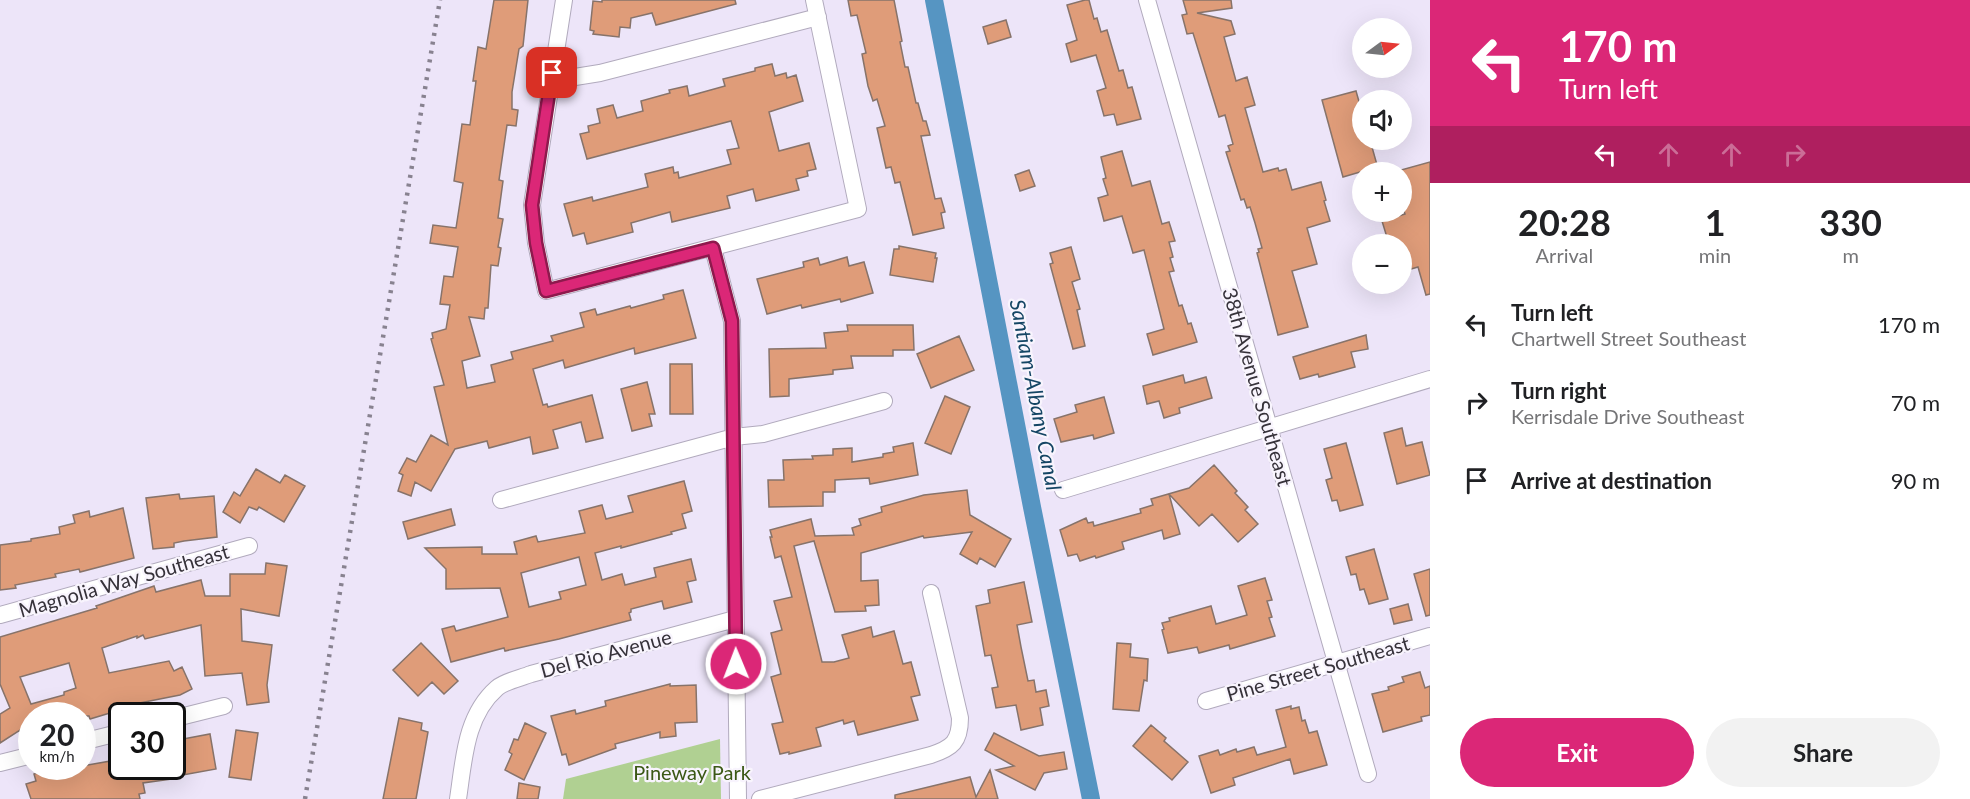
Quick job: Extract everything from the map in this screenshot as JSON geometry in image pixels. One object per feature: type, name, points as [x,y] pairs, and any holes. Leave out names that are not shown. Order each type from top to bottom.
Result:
[{"type":"street","points":[[564,0],[532,205],[536,243],[546,291],[858,209],[814,0]]},
{"type":"street","name":"38th Avenue Southeast","points":[[1146,0],[1368,774]]},
{"type":"street","points":[[552,73],[575,77],[600,74],[818,17]]},
{"type":"street","points":[[713,248],[732,321],[738,799]]},
{"type":"street","points":[[1063,490],[1430,378]]},
{"type":"street","points":[[501,500],[734,437],[763,434],[884,401]]},
{"type":"street","name":"Magnolia Way Southeast","points":[[0,615],[249,546]]},
{"type":"street","points":[[760,799],[931,755],[950,747],[957,739],[960,718],[931,593]]},
{"type":"street","name":"Del Rio Avenue","points":[[458,799],[471,723],[484,702],[498,686],[531,674],[735,619]]},
{"type":"street","name":"Pine Street Southeast","points":[[1206,701],[1430,636]]},
{"type":"street","points":[[186,716],[224,706]]},
{"type":"street","points":[[0,763],[18,758]]},
{"type":"green space","name":"Pineway Park","points":[[720,739],[721,799],[563,799],[566,779]]},
{"type":"building","points":[[494,0],[528,0],[523,46],[519,49],[512,92],[512,109],[518,110],[516,126],[507,125],[499,180],[503,181],[498,218],[503,219],[498,247],[501,248],[498,266],[491,265],[488,308],[485,308],[484,319],[469,317],[480,356],[462,361],[467,388],[495,382],[491,365],[513,359],[511,352],[553,341],[551,336],[584,327],[580,313],[595,309],[597,315],[630,306],[631,308],[664,299],[663,295],[683,290],[696,338],[635,354],[634,348],[565,368],[563,360],[533,369],[543,405],[547,404],[548,407],[592,395],[603,438],[586,442],[581,422],[553,430],[558,448],[533,454],[530,437],[489,448],[487,441],[455,449],[431,491],[415,482],[411,496],[398,491],[403,475],[399,473],[407,458],[416,462],[431,435],[448,445],[434,387],[444,385],[431,339],[433,338],[432,333],[446,329],[450,305],[440,304],[444,276],[453,277],[458,247],[430,243],[433,225],[456,228],[463,183],[454,181],[462,124],[470,125],[478,47],[486,49]]},
{"type":"building","points":[[602,0],[735,0],[736,4],[656,25],[652,13],[631,18],[630,28],[620,27],[619,37],[593,34],[594,31],[590,30],[593,1],[602,2]]},
{"type":"building","points":[[848,0],[894,0],[905,67],[908,67],[916,103],[918,103],[923,121],[926,121],[930,135],[921,136],[935,199],[941,198],[945,212],[941,213],[944,228],[913,235],[900,182],[895,183],[891,167],[886,168],[877,128],[885,126],[877,99],[873,101],[868,86],[862,54],[866,53],[857,15],[851,16]]},
{"type":"building","points":[[1089,0],[1094,19],[1097,18],[1101,32],[1107,30],[1119,71],[1123,70],[1128,88],[1132,87],[1141,119],[1117,125],[1114,114],[1104,116],[1097,91],[1106,88],[1096,55],[1071,62],[1066,44],[1077,40],[1067,5]]},
{"type":"building","points":[[1183,0],[1231,0],[1232,8],[1197,13],[1231,21],[1235,34],[1224,37],[1236,81],[1247,77],[1255,105],[1245,108],[1263,172],[1278,168],[1279,171],[1286,169],[1292,190],[1321,182],[1330,221],[1307,228],[1317,264],[1292,271],[1308,327],[1278,335],[1257,253],[1258,249],[1262,248],[1255,223],[1250,207],[1247,208],[1244,199],[1241,200],[1226,152],[1230,151],[1228,146],[1233,144],[1225,115],[1219,117],[1193,33],[1187,34],[1182,15],[1187,14]]},
{"type":"building","points":[[1006,20],[1011,37],[988,44],[983,27]]},
{"type":"building","points":[[772,64],[775,76],[786,73],[787,78],[796,75],[803,101],[769,112],[779,151],[809,143],[816,169],[807,171],[808,176],[796,179],[799,190],[756,201],[753,189],[727,196],[730,208],[672,222],[670,212],[631,223],[633,232],[587,244],[584,233],[573,236],[564,204],[592,197],[593,201],[648,187],[645,174],[673,167],[674,173],[678,172],[679,178],[731,164],[727,150],[739,148],[731,121],[587,159],[580,134],[589,132],[588,126],[600,123],[597,109],[613,105],[617,118],[643,111],[641,101],[670,93],[669,90],[687,86],[689,96],[725,86],[723,79]]},
{"type":"building","points":[[1352,92],[1352,150],[1373,150],[1376,162],[1352,162],[1352,174],[1343,177],[1322,100]]},
{"type":"building","points":[[1122,151],[1132,186],[1150,181],[1162,224],[1169,222],[1175,241],[1169,242],[1174,271],[1169,272],[1179,306],[1182,305],[1188,324],[1191,323],[1197,342],[1153,355],[1147,334],[1164,329],[1144,250],[1133,253],[1122,216],[1104,221],[1098,198],[1108,195],[1103,179],[1106,178],[1101,157]]},
{"type":"building","points":[[1430,162],[1430,294],[1426,295],[1418,267],[1412,269],[1412,234],[1386,234],[1382,222],[1412,222],[1412,167]]},
{"type":"building","points":[[1029,170],[1035,186],[1020,191],[1015,175]]},
{"type":"building","points":[[899,246],[936,253],[933,282],[890,275],[894,249],[899,249]]},
{"type":"building","points":[[1071,247],[1080,279],[1072,282],[1080,309],[1077,310],[1085,346],[1073,349],[1050,264],[1053,263],[1050,253]]},
{"type":"building","points":[[847,257],[849,266],[864,262],[873,293],[841,302],[840,299],[802,308],[801,305],[767,314],[757,279],[804,267],[803,262],[818,258],[820,265]]},
{"type":"building","points":[[847,325],[913,325],[914,350],[893,350],[893,356],[851,356],[853,368],[833,370],[833,374],[789,379],[789,396],[770,397],[769,349],[826,348],[824,333],[848,331]]},
{"type":"building","points":[[1366,335],[1368,349],[1351,352],[1355,367],[1319,377],[1318,374],[1300,379],[1293,357]]},
{"type":"building","points":[[959,336],[974,370],[931,388],[917,354]]},
{"type":"building","points":[[670,364],[692,364],[693,414],[670,414]]},
{"type":"building","points":[[1183,375],[1185,383],[1206,377],[1212,398],[1179,408],[1180,413],[1164,418],[1159,401],[1147,404],[1143,386]]},
{"type":"building","points":[[647,382],[655,414],[649,414],[652,426],[632,431],[621,389]]},
{"type":"building","points":[[945,396],[970,407],[951,454],[925,443]]},
{"type":"building","points":[[1104,397],[1114,433],[1094,439],[1093,435],[1061,442],[1054,419],[1077,412],[1075,405]]},
{"type":"building","points":[[1402,428],[1406,446],[1422,442],[1430,475],[1397,484],[1384,433]]},
{"type":"building","points":[[913,443],[918,475],[870,484],[869,478],[835,480],[835,492],[823,492],[823,506],[769,507],[768,480],[784,480],[783,460],[813,459],[812,456],[833,455],[833,449],[852,448],[852,462],[883,457],[883,454],[894,452],[893,447]]},
{"type":"building","points":[[1346,443],[1363,505],[1340,511],[1337,500],[1332,501],[1326,480],[1332,478],[1324,449]]},
{"type":"building","points":[[1214,465],[1237,491],[1235,493],[1248,507],[1245,510],[1258,524],[1238,542],[1212,514],[1199,526],[1169,494],[1180,534],[1164,539],[1162,530],[1122,542],[1124,549],[1096,558],[1095,556],[1080,561],[1077,554],[1068,556],[1060,530],[1086,518],[1088,523],[1093,522],[1094,526],[1141,513],[1140,509],[1153,505],[1151,499],[1189,488]]},
{"type":"building","points":[[256,469],[280,483],[285,475],[305,486],[284,522],[259,507],[257,510],[249,507],[240,523],[223,512],[234,492],[240,496]]},
{"type":"building","points":[[684,481],[692,511],[682,514],[686,528],[671,532],[672,534],[595,553],[602,580],[622,574],[625,585],[656,577],[654,568],[691,559],[696,580],[687,582],[692,602],[664,609],[662,601],[631,609],[629,613],[631,620],[559,639],[505,651],[504,648],[451,662],[442,629],[454,626],[456,631],[508,617],[500,588],[446,589],[446,569],[425,548],[482,547],[482,554],[517,554],[514,542],[536,536],[538,542],[585,533],[579,511],[602,505],[606,519],[633,512],[628,496]],"holes":[[[579,557],[586,585],[559,592],[561,599],[529,607],[521,573]]]},
{"type":"building","points":[[967,490],[970,515],[1011,539],[995,567],[980,558],[977,564],[960,554],[972,532],[924,538],[923,536],[861,553],[861,581],[878,580],[879,605],[865,606],[866,611],[835,612],[814,541],[794,546],[822,662],[849,658],[842,635],[871,627],[873,637],[894,631],[903,664],[911,662],[920,695],[911,697],[918,720],[858,735],[854,721],[844,724],[843,720],[816,728],[821,746],[780,754],[772,724],[783,722],[771,677],[781,674],[771,633],[782,630],[774,601],[792,597],[781,556],[775,558],[770,530],[811,519],[815,536],[854,535],[852,528],[861,525],[859,519],[882,512],[881,507],[924,495]]},
{"type":"building","points":[[179,494],[180,499],[214,496],[217,537],[184,541],[174,543],[174,547],[153,549],[146,498]]},
{"type":"building","points":[[123,508],[134,558],[80,572],[79,569],[55,574],[56,577],[0,590],[0,545],[60,534],[59,527],[75,523],[73,515],[89,511],[90,517]]},
{"type":"building","points":[[451,509],[455,525],[408,539],[403,522]]},
{"type":"building","points":[[1374,549],[1388,599],[1369,604],[1364,589],[1360,590],[1356,574],[1351,575],[1346,557]]},
{"type":"building","points":[[266,563],[287,566],[279,616],[241,609],[242,641],[272,645],[267,685],[269,702],[247,705],[242,673],[205,676],[201,625],[145,639],[143,635],[137,638],[137,636],[102,648],[109,673],[169,661],[174,671],[182,667],[192,689],[180,695],[144,702],[108,702],[108,714],[96,717],[96,702],[38,702],[64,695],[64,692],[76,688],[69,663],[20,677],[30,702],[18,702],[18,731],[0,743],[0,714],[10,708],[0,684],[0,637],[97,608],[96,606],[154,586],[156,592],[201,580],[205,596],[230,596],[230,574],[265,574]]},
{"type":"building","points":[[1430,569],[1430,615],[1426,616],[1414,574]]},
{"type":"building","points":[[1265,578],[1272,600],[1267,601],[1272,617],[1269,618],[1275,636],[1230,649],[1229,645],[1199,653],[1197,647],[1168,653],[1162,623],[1170,621],[1169,618],[1211,606],[1216,624],[1247,615],[1238,586]]},
{"type":"building","points":[[1024,582],[1032,622],[1017,625],[1021,647],[1028,681],[1034,680],[1036,692],[1046,690],[1049,706],[1040,708],[1043,725],[1021,730],[1016,705],[996,708],[992,688],[998,687],[991,655],[985,656],[976,606],[990,603],[988,590]]},
{"type":"building","points":[[1408,604],[1412,620],[1394,624],[1390,609]]},
{"type":"building","points":[[421,643],[458,681],[444,694],[432,682],[418,696],[393,670]]},
{"type":"building","points":[[1117,643],[1131,644],[1130,657],[1148,659],[1147,681],[1144,680],[1139,711],[1113,709]]},
{"type":"building","points":[[1420,672],[1425,688],[1430,686],[1430,715],[1421,717],[1422,721],[1383,732],[1372,694],[1389,690],[1388,687],[1404,682],[1402,677]]},
{"type":"building","points":[[670,684],[670,686],[696,685],[697,722],[675,723],[676,736],[660,738],[660,732],[615,744],[616,748],[569,765],[566,754],[562,755],[551,716],[575,710],[576,714],[606,706],[605,701]]},
{"type":"building","points":[[1291,706],[1291,709],[1299,707],[1302,721],[1305,720],[1309,733],[1317,731],[1327,765],[1294,774],[1290,759],[1233,778],[1235,785],[1211,793],[1199,756],[1218,750],[1220,755],[1236,749],[1237,752],[1254,747],[1257,755],[1286,747],[1276,710]]},
{"type":"building","points":[[399,718],[422,723],[421,730],[428,732],[416,799],[383,799]]},
{"type":"building","points":[[525,723],[546,733],[524,780],[505,770],[512,754],[509,752],[514,739],[518,740]]},
{"type":"building","points":[[1151,725],[1166,738],[1164,741],[1188,762],[1172,780],[1133,746]]},
{"type":"building","points":[[236,730],[258,733],[251,780],[229,777]]},
{"type":"building","points":[[994,733],[1039,756],[1064,752],[1067,769],[1044,773],[1035,790],[996,770],[1014,766],[985,750]]},
{"type":"building","points":[[210,734],[216,769],[186,774],[186,738]]},
{"type":"building","points":[[108,761],[108,780],[165,780],[143,783],[145,793],[139,794],[140,799],[31,799],[26,784],[36,780],[96,780],[96,764]]},
{"type":"building","points":[[990,770],[998,799],[895,799],[895,795],[970,777],[976,797]]},
{"type":"building","points":[[519,783],[540,787],[538,799],[517,799]]},
{"type":"waterway","name":"Santiam-Albany Canal","points":[[934,0],[1091,799]]},
{"type":"railway","points":[[305,799],[440,0]]},
{"type":"route","points":[[552,73],[532,205],[536,243],[546,291],[713,248],[732,321],[736,664]]}]
